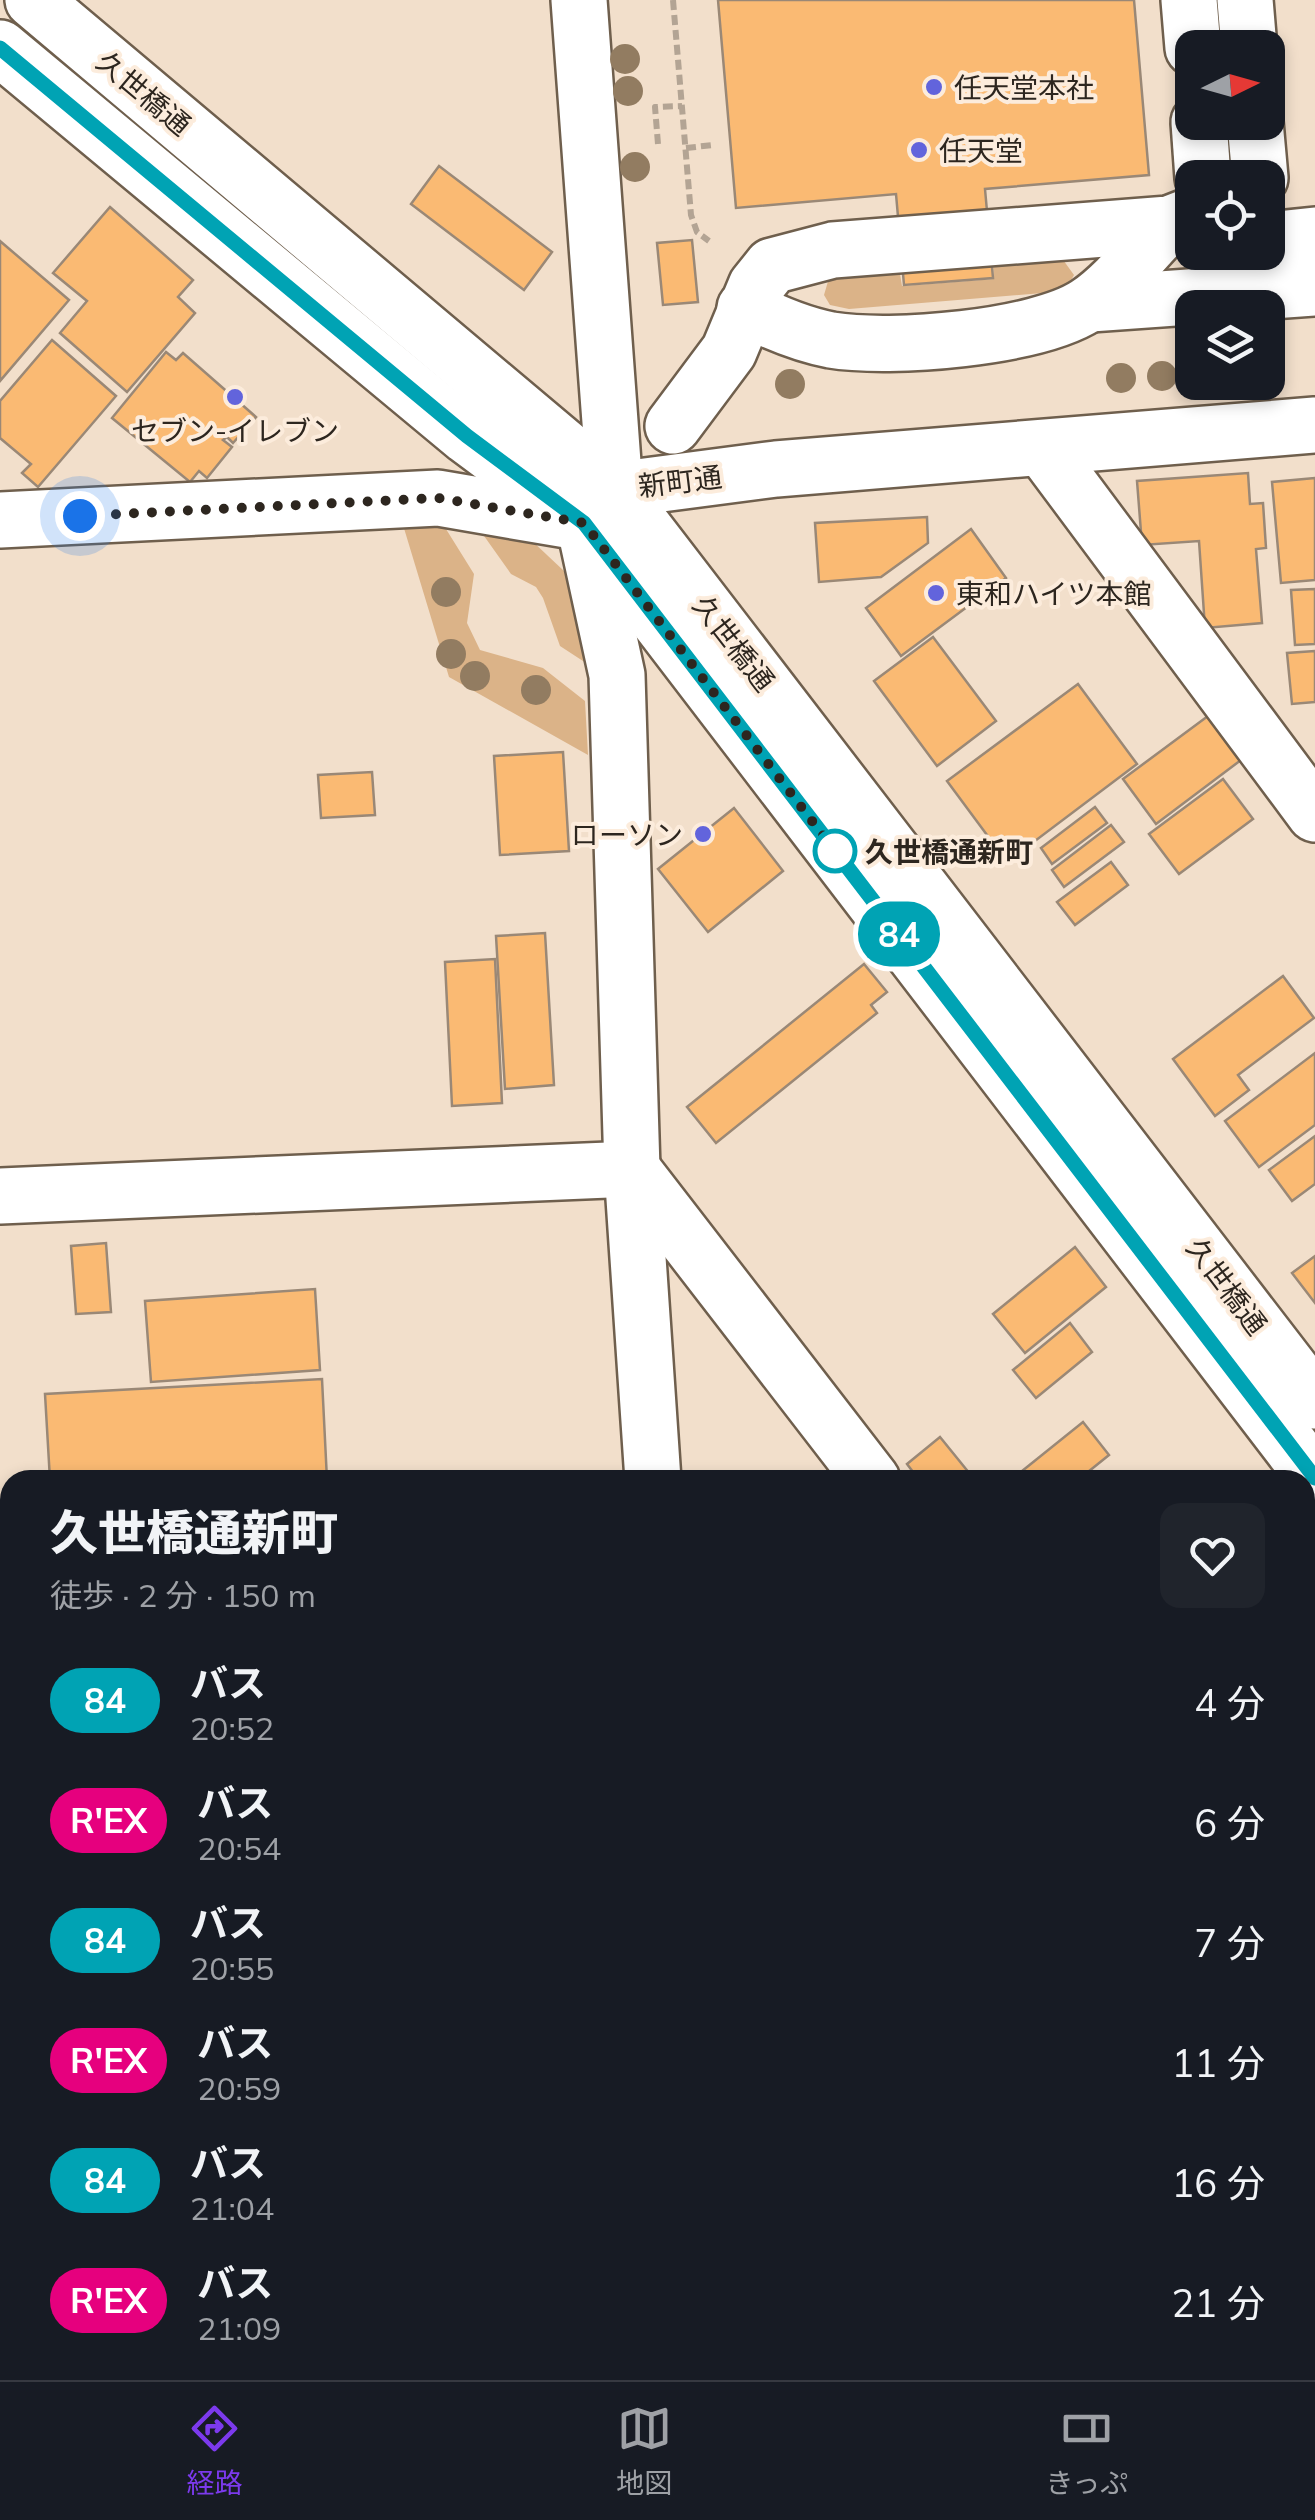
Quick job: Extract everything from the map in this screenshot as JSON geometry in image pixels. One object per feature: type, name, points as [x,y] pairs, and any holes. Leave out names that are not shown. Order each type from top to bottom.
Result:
[{"type":"street","name":"久世橋通","points":[[33,0],[599,506],[1315,1400]]},
{"type":"street","points":[[580,0],[607,376],[599,506],[618,676],[632,1169],[652,1470]]},
{"type":"street","points":[[1189,0],[1192,30]]},
{"type":"street","points":[[1245,0],[1248,30]]},
{"type":"street","name":"久世橋通","points":[[0,48],[467,436],[599,506],[1309,1470]]},
{"type":"street","points":[[673,426],[730,351],[746,308],[772,266],[833,250],[1175,213]]},
{"type":"street","points":[[746,308],[787,330],[834,340],[873,342],[992,335],[1053,324],[1090,304],[1175,224]]},
{"type":"street","points":[[1285,238],[1315,235]]},
{"type":"street","points":[[1090,304],[1315,288]]},
{"type":"street","points":[[607,376],[673,426],[747,473]]},
{"type":"street","name":"新町通","points":[[0,520],[438,498],[599,506],[747,473],[1315,425]]},
{"type":"street","points":[[1044,450],[1315,814]]},
{"type":"street","points":[[0,1196],[632,1169]]},
{"type":"street","points":[[632,1169],[864,1470]]},
{"type":"path","points":[[673,0],[691,215],[697,232],[708,241]]},
{"type":"path","points":[[658,144],[654,108],[682,106]]},
{"type":"path","points":[[686,148],[713,145]]},
{"type":"shaded area","points":[[1061,257],[1074,275],[1066,289],[1054,292],[849,309],[830,305],[824,295],[829,278],[899,268],[902,286],[994,279],[993,263]]},
{"type":"shaded area","points":[[472,519],[513,523],[581,587],[586,663],[560,646],[536,587],[511,574]]},
{"type":"shaded area","points":[[441,521],[474,574],[467,623],[480,650],[543,668],[585,701],[588,755],[449,677],[403,525]]},
{"type":"building","name":"任天堂本社","points":[[718,0],[1134,0],[1149,175],[985,189],[993,278],[904,285],[896,194],[736,208]]},
{"type":"building","points":[[439,166],[552,252],[524,290],[411,204]]},
{"type":"building","points":[[110,207],[193,280],[178,297],[195,313],[127,392],[60,333],[87,301],[53,273]]},
{"type":"building","points":[[692,240],[698,302],[663,305],[657,243]]},
{"type":"building","points":[[0,241],[69,300],[0,381]]},
{"type":"building","points":[[52,340],[116,396],[38,487],[22,473],[31,464],[0,438],[0,401]]},
{"type":"building","points":[[166,352],[176,360],[183,353],[256,417],[233,443],[227,437],[223,440],[232,447],[207,478],[199,471],[190,482],[112,418]]},
{"type":"building","points":[[1248,473],[1250,504],[1263,503],[1266,548],[1256,549],[1262,623],[1205,628],[1199,541],[1142,545],[1137,481]]},
{"type":"building","points":[[1315,478],[1315,580],[1281,583],[1272,482]]},
{"type":"building","points":[[927,517],[928,543],[881,577],[819,582],[815,523]]},
{"type":"building","name":"東和ハイツ本館","points":[[971,529],[1006,578],[901,656],[866,608]]},
{"type":"building","points":[[1315,589],[1315,644],[1295,645],[1291,590]]},
{"type":"building","points":[[933,637],[996,721],[937,766],[874,681]]},
{"type":"building","points":[[1315,651],[1315,702],[1292,704],[1287,653]]},
{"type":"building","points":[[1078,684],[1137,764],[1007,862],[947,781]]},
{"type":"building","points":[[1208,716],[1241,760],[1156,824],[1123,779]]},
{"type":"building","points":[[563,752],[569,851],[500,855],[494,756]]},
{"type":"building","points":[[372,772],[375,815],[321,818],[318,775]]},
{"type":"building","points":[[1223,779],[1253,819],[1179,874],[1149,834]]},
{"type":"building","points":[[1095,807],[1107,823],[1052,864],[1041,848]]},
{"type":"building","points":[[734,808],[783,871],[708,932],[658,869]]},
{"type":"building","points":[[1111,825],[1124,842],[1064,887],[1052,870]]},
{"type":"building","points":[[1111,862],[1128,885],[1075,925],[1057,902]]},
{"type":"building","points":[[545,933],[554,1085],[505,1089],[496,936]]},
{"type":"building","points":[[495,959],[502,1103],[452,1106],[445,962]]},
{"type":"building","points":[[864,964],[887,992],[871,1005],[877,1013],[716,1143],[687,1107]]},
{"type":"building","points":[[1283,976],[1314,1018],[1238,1075],[1249,1090],[1215,1116],[1173,1059]]},
{"type":"building","points":[[1315,1053],[1315,1125],[1259,1167],[1225,1121]]},
{"type":"building","points":[[1315,1136],[1315,1184],[1292,1201],[1269,1170]]},
{"type":"building","points":[[106,1243],[111,1312],[76,1314],[71,1246]]},
{"type":"building","points":[[1075,1247],[1106,1287],[1025,1353],[993,1314]]},
{"type":"building","points":[[1315,1256],[1315,1303],[1292,1273]]},
{"type":"building","points":[[315,1289],[320,1370],[151,1382],[145,1301]]},
{"type":"building","points":[[1070,1323],[1092,1352],[1036,1398],[1013,1370]]},
{"type":"building","points":[[322,1379],[327,1470],[49,1470],[45,1394]]},
{"type":"building","points":[[1083,1422],[1109,1455],[1090,1470],[1023,1470]]},
{"type":"building","points":[[940,1437],[967,1470],[912,1470],[907,1464]]},
{"type":"bus line","name":"84","points":[[0,48],[467,436],[584,523],[1309,1470]]},
{"type":"place","name":"任天堂本社","points":[[934,87]]},
{"type":"place","name":"任天堂","points":[[919,150]]},
{"type":"place","name":"セブン-イレブン","points":[[235,397]]},
{"type":"place","name":"東和ハイツ本館","points":[[936,593]]},
{"type":"place","name":"ローソン","points":[[703,834]]},
{"type":"place","name":"久世橋通新町","points":[[835,851]]},
{"type":"route","points":[[80,516],[438,498],[584,523],[835,851]]}]
